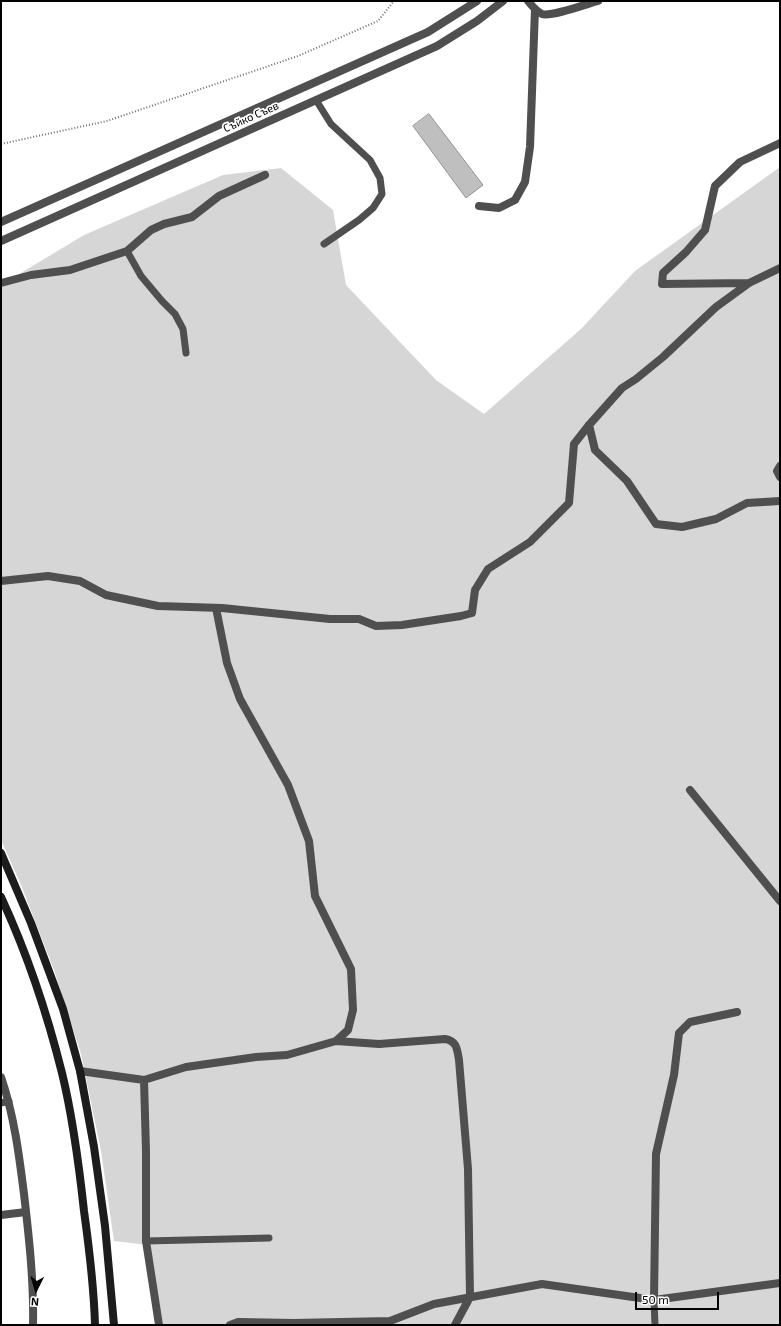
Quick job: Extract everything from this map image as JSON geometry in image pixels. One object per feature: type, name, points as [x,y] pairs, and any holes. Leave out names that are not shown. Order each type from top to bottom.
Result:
[{"type":"main road","points":[[1,853],[31,923],[62,1009],[80,1071],[94,1147],[103,1212],[114,1325]]},
{"type":"main road","points":[[1,897],[14,925],[46,1015],[63,1075],[77,1150],[87,1234],[95,1325]]},
{"type":"street","name":"Съйко Съев","points":[[1,222],[428,32],[476,1]]},
{"type":"street","name":"Съйко Съев","points":[[1,241],[437,46],[477,21],[503,1]]},
{"type":"street","points":[[528,1],[535,9],[544,14],[554,14],[598,1]]},
{"type":"street","points":[[478,206],[499,208],[515,200],[525,182],[530,147],[535,9]]},
{"type":"street","points":[[749,282],[662,284],[663,273],[686,252],[705,230],[714,186],[740,162],[780,143]]},
{"type":"street","points":[[1,283],[31,275],[70,270],[127,251],[151,230],[164,224],[192,217],[219,196],[265,175]]},
{"type":"street","points":[[1,581],[48,576],[80,581],[106,596],[158,606],[216,608],[330,619],[359,619],[376,626],[402,625],[472,613],[476,590],[488,569],[530,542],[569,503],[574,444],[622,388],[636,379],[663,357],[716,307],[749,282],[780,268]]},
{"type":"street","points":[[589,425],[596,450],[627,481],[656,524],[682,527],[716,519],[747,503],[780,501]]},
{"type":"street","points":[[780,466],[777,472],[780,477]]},
{"type":"street","points":[[216,608],[227,663],[240,699],[288,785],[309,841],[315,896],[351,968],[353,1010],[348,1030],[336,1041]]},
{"type":"street","points":[[690,790],[780,901]]},
{"type":"street","points":[[654,1300],[656,1154],[674,1076],[679,1032],[690,1022],[737,1012]]},
{"type":"street","points":[[80,1071],[144,1080],[186,1067],[256,1057],[287,1055],[336,1041],[379,1044],[445,1039],[451,1040],[456,1045],[460,1060],[468,1169],[470,1297],[454,1325]]},
{"type":"street","points":[[1,1077],[5,1102],[18,1153],[26,1212],[33,1325]]},
{"type":"street","points":[[144,1080],[146,1241],[159,1325]]},
{"type":"street","points":[[1,1215],[26,1212]]},
{"type":"street","points":[[230,1325],[238,1322],[294,1323],[390,1321],[434,1304],[542,1284],[654,1300],[780,1283]]},
{"type":"lane","points":[[316,100],[331,124],[370,160],[380,178],[382,194],[373,208],[359,220],[324,244]]},
{"type":"lane","points":[[127,251],[141,276],[175,314],[183,329],[186,353]]},
{"type":"lane","points":[[146,1241],[269,1238]]},
{"type":"lane","points":[[654,1300],[655,1325]]},
{"type":"path","points":[[1,144],[107,122],[298,56],[378,21],[394,1]]},
{"type":"shaded area","points":[[780,167],[780,1325],[161,1325],[148,1245],[114,1241],[101,1151],[81,1054],[54,970],[21,885],[1,840],[1,285],[84,235],[223,175],[281,168],[333,210],[346,285],[436,380],[484,414],[581,329],[635,271]]},
{"type":"building","points":[[429,114],[483,185],[466,198],[413,126]]}]
